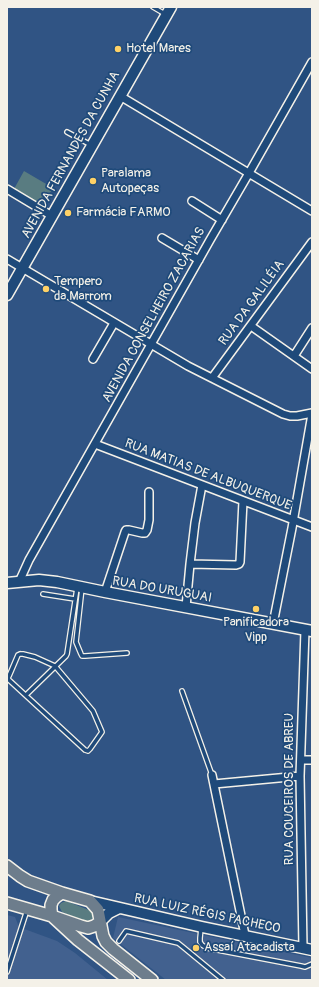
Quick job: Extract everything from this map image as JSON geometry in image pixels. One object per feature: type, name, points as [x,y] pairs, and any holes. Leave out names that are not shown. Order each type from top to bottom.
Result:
[{"type":"main road","name":"AVENIDA FERNANDES DA CUNHA","points":[[7,295],[168,11]]},
{"type":"main road","name":"RUA DO URUGUAI","points":[[11,582],[39,580],[308,630]]},
{"type":"main road","points":[[7,866],[28,881],[90,901],[98,910],[103,936],[109,946],[152,980]]},
{"type":"main road","points":[[62,893],[56,896],[53,900],[51,905],[52,916],[78,940],[129,980]]},
{"type":"main road","name":"RUA LUIZ RÉGIS PACHECO","points":[[90,901],[308,949]]},
{"type":"main road","points":[[7,903],[88,928],[100,922]]},
{"type":"main road","name":"RUA LUIZ RÉGIS PACHECO","points":[[100,922],[109,913],[119,908]]},
{"type":"street","name":"AVENIDA CONSELHEIRO ZACARIAS","points":[[11,582],[29,560],[312,62]]},
{"type":"street","points":[[120,96],[312,210]]},
{"type":"street","points":[[7,189],[52,216]]},
{"type":"street","points":[[192,201],[222,220]]},
{"type":"street","points":[[162,238],[199,260]]},
{"type":"street","name":"RUA DA GALILÉIA","points":[[212,378],[312,242]]},
{"type":"street","points":[[7,258],[188,366],[283,414],[297,416],[312,413],[273,624]]},
{"type":"street","points":[[93,359],[114,323]]},
{"type":"street","points":[[251,326],[312,369]]},
{"type":"street","points":[[294,356],[312,328]]},
{"type":"street","name":"RUA MATIAS DE ALBUQUERQUE","points":[[95,444],[312,527]]},
{"type":"street","points":[[186,607],[195,523],[202,485]]},
{"type":"street","points":[[105,592],[126,530],[142,533],[147,530],[149,520],[150,492]]},
{"type":"street","points":[[190,564],[239,564],[243,501]]},
{"type":"street","name":"RUA COUCEIROS DE ABREU","points":[[308,630],[300,776],[308,949]]},
{"type":"street","points":[[301,760],[312,760]]},
{"type":"street","points":[[212,775],[245,935]]},
{"type":"street","points":[[214,784],[300,776]]},
{"type":"lane","points":[[153,7],[168,11]]},
{"type":"lane","points":[[67,132],[92,145]]},
{"type":"lane","points":[[26,695],[67,654],[75,599],[80,587]]},
{"type":"lane","points":[[80,587],[76,642],[82,656],[127,653]]},
{"type":"lane","points":[[43,594],[75,599]]},
{"type":"lane","points":[[20,654],[35,657],[55,666],[93,711],[102,729],[101,734],[90,749],[88,751],[85,750],[26,695],[8,678],[20,654]]},
{"type":"lane","points":[[182,691],[212,775]]},
{"type":"lane","points":[[7,972],[28,909]]},
{"type":"lane","points":[[202,926],[200,942],[207,948],[305,967],[312,964]]},
{"type":"lane","points":[[119,941],[126,931],[178,943],[223,980]]},
{"type":"shaded area","points":[[7,915],[15,917],[19,927],[57,941],[75,953],[108,980],[7,980]]},
{"type":"shaded area","name":"Assaí Atacadista","points":[[118,917],[312,958],[312,980],[166,980],[113,938]]},
{"type":"green space","points":[[24,171],[53,188],[42,206],[14,189]]},
{"type":"green space","points":[[66,901],[92,912],[92,919],[85,922],[62,912],[59,906],[61,903]]},
{"type":"place","name":"Hotel Mares","points":[[118,49]]},
{"type":"place","name":"Paralama Autopeças","points":[[93,181]]},
{"type":"place","name":"Farmácia FARMO","points":[[68,213]]},
{"type":"place","name":"Tempero da Marrom","points":[[46,289]]},
{"type":"place","name":"Panificadora Vipp","points":[[256,609]]},
{"type":"place","name":"Assaí Atacadista","points":[[196,948]]}]
